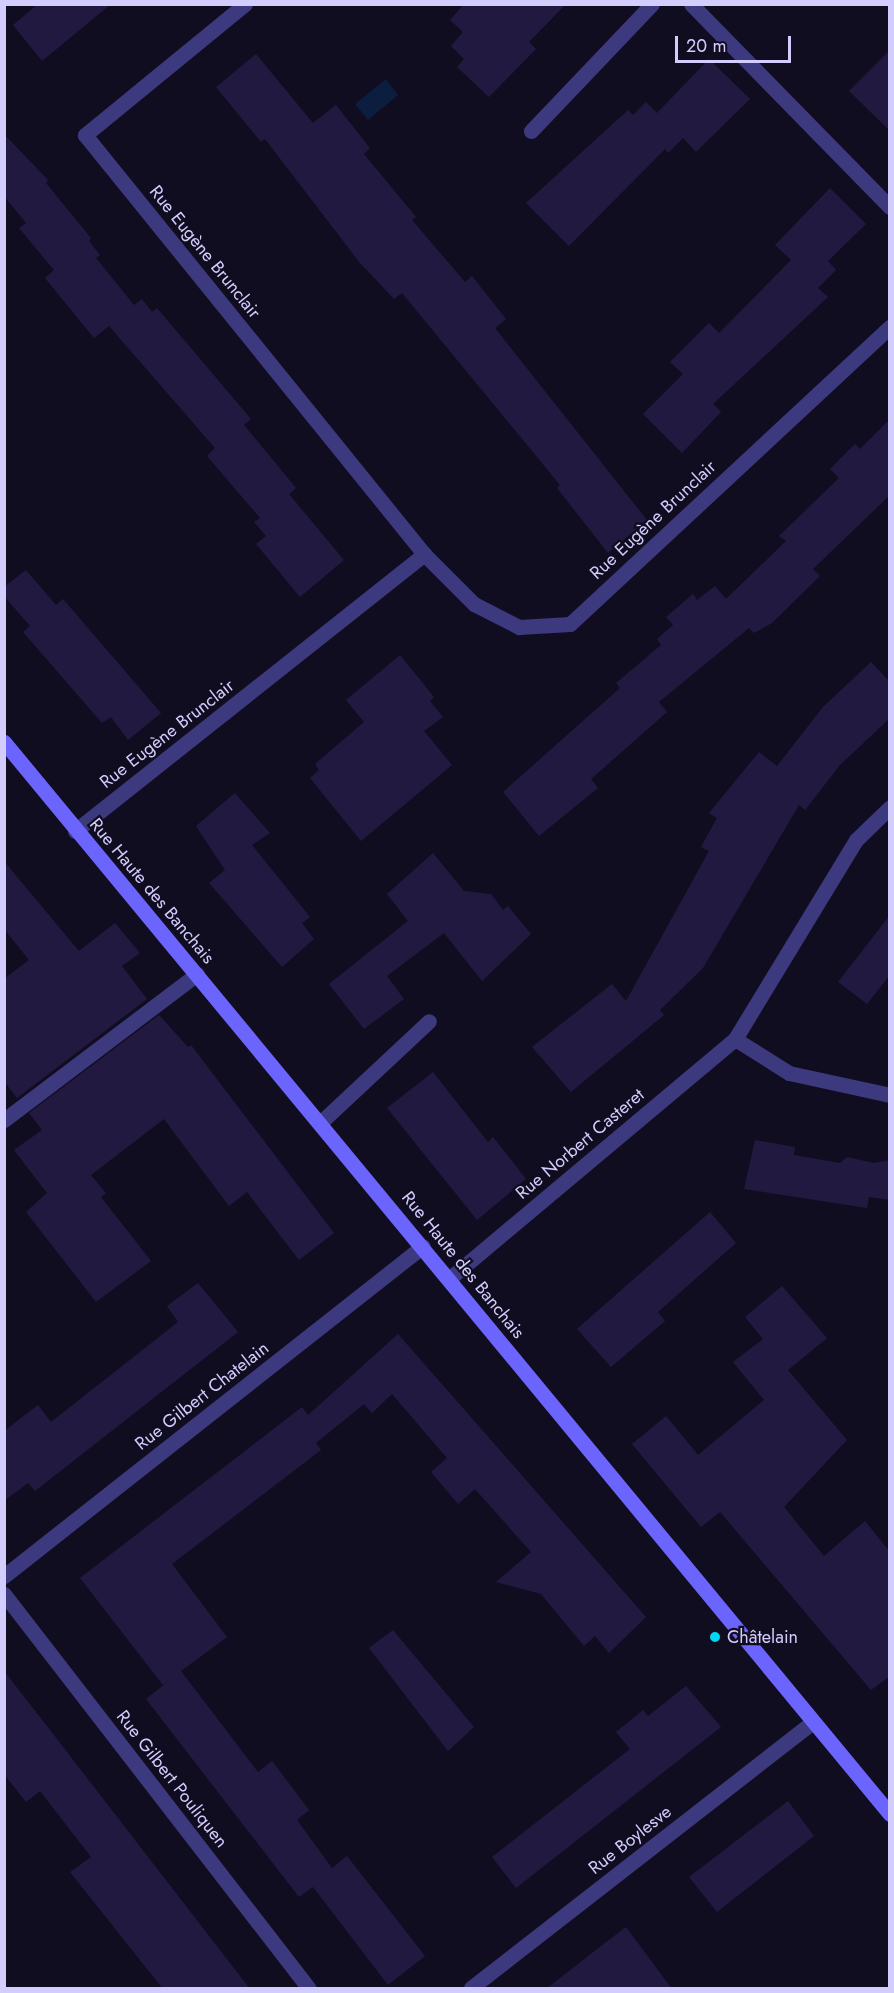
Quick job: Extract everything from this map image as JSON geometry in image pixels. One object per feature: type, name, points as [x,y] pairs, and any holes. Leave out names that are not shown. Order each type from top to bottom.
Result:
[{"type":"street","name":"Rue Eugène Brunclair","points":[[245,4],[85,135],[424,554],[474,604],[519,627],[570,624],[890,327]]},
{"type":"street","points":[[531,131],[652,4]]},
{"type":"street","points":[[691,4],[890,207]]},
{"type":"street","name":"Rue Eugène Brunclair","points":[[75,831],[424,554]]},
{"type":"street","name":"Rue Haute des Banchais","points":[[4,742],[75,831],[450,1278],[890,1814]]},
{"type":"street","name":"Rue Norbert Casteret","points":[[450,1278],[735,1039],[856,840],[890,807]]},
{"type":"street","points":[[4,1120],[197,974]]},
{"type":"street","points":[[320,1123],[429,1021]]},
{"type":"street","points":[[735,1039],[789,1073],[890,1095]]},
{"type":"street","name":"Rue Gilbert Chatelain","points":[[4,1576],[423,1246]]},
{"type":"street","name":"Rue Gilbert Pouliquen","points":[[4,1594],[309,1989]]},
{"type":"street","name":"Rue Boylesve","points":[[471,1989],[813,1722]]},
{"type":"water","points":[[386,79],[398,95],[368,120],[355,104]]},
{"type":"building","points":[[38,4],[111,4],[42,61],[13,25]]},
{"type":"building","points":[[464,4],[566,4],[529,42],[536,49],[489,97],[457,67],[464,59],[451,46],[463,32],[450,20]]},
{"type":"building","points":[[890,50],[890,131],[849,91]]},
{"type":"building","points":[[256,54],[313,123],[336,105],[370,148],[364,154],[416,217],[412,220],[465,282],[472,276],[506,319],[495,328],[647,520],[608,553],[557,488],[560,485],[402,293],[394,299],[360,263],[265,139],[261,142],[216,87]]},
{"type":"building","points":[[709,59],[750,99],[696,152],[683,138],[668,153],[665,149],[569,246],[526,203],[628,110],[633,115],[646,102],[657,113]]},
{"type":"building","points":[[4,134],[48,180],[46,183],[91,238],[89,241],[100,255],[96,258],[134,305],[142,299],[152,312],[157,308],[251,419],[244,425],[296,488],[289,494],[344,560],[300,597],[256,544],[266,536],[254,522],[260,518],[207,456],[215,448],[109,326],[94,338],[45,278],[54,270],[19,228],[26,223],[4,196]]},
{"type":"building","points":[[830,188],[866,224],[828,261],[836,270],[818,288],[828,297],[713,404],[721,412],[682,453],[643,414],[683,374],[670,362],[709,323],[719,333],[791,260],[775,245]]},
{"type":"building","points":[[890,419],[890,495],[813,569],[820,576],[772,623],[754,633],[749,628],[659,702],[667,712],[591,779],[598,788],[539,836],[503,792],[620,688],[616,683],[661,645],[657,639],[673,625],[666,617],[693,594],[697,600],[715,586],[726,599],[786,541],[779,536],[839,478],[830,469],[855,444],[860,449]]},
{"type":"building","points":[[26,570],[56,605],[63,599],[161,713],[128,740],[111,717],[102,723],[23,632],[30,626],[4,596],[4,587]]},
{"type":"building","points":[[400,655],[434,697],[430,701],[443,717],[424,731],[452,765],[361,841],[310,778],[319,770],[315,764],[364,722],[346,700]]},
{"type":"building","points":[[871,662],[890,682],[890,718],[840,765],[805,810],[799,805],[703,968],[660,1010],[664,1015],[571,1092],[532,1047],[612,984],[626,1001],[709,851],[701,847],[717,818],[709,813],[759,752],[777,766],[823,707]]},
{"type":"building","points":[[235,793],[270,833],[252,845],[310,917],[302,923],[314,939],[282,967],[209,883],[225,870],[196,826]]},
{"type":"building","points":[[433,853],[464,891],[491,894],[503,910],[508,906],[531,934],[482,981],[444,933],[387,976],[404,999],[364,1029],[329,984],[408,921],[387,894]]},
{"type":"building","points":[[4,861],[79,951],[115,923],[140,953],[122,966],[147,999],[17,1098],[4,1081],[4,979],[29,960],[4,929]]},
{"type":"building","points":[[890,915],[890,975],[867,1004],[838,982]]},
{"type":"building","points":[[159,1015],[188,1047],[191,1045],[334,1233],[299,1260],[247,1192],[229,1206],[164,1119],[91,1175],[106,1193],[101,1197],[151,1261],[96,1302],[26,1212],[47,1193],[14,1150],[42,1130],[29,1113]]},
{"type":"building","points":[[433,1072],[488,1142],[493,1137],[526,1179],[477,1220],[387,1108]]},
{"type":"building","points":[[755,1140],[795,1147],[794,1155],[840,1163],[847,1157],[874,1163],[890,1160],[890,1200],[869,1197],[867,1208],[744,1189]]},
{"type":"building","points":[[710,1212],[736,1243],[658,1312],[665,1321],[611,1367],[577,1329]]},
{"type":"building","points":[[198,1283],[238,1332],[35,1491],[28,1483],[4,1501],[4,1431],[38,1405],[51,1422],[178,1322],[167,1306]]},
{"type":"building","points":[[782,1286],[827,1338],[788,1370],[847,1440],[784,1507],[824,1556],[865,1521],[890,1552],[890,1676],[871,1690],[720,1512],[701,1527],[632,1444],[666,1416],[698,1455],[764,1400],[733,1362],[763,1339],[745,1317]]},
{"type":"building","points":[[398,1334],[646,1617],[609,1653],[595,1636],[584,1646],[541,1594],[496,1582],[531,1552],[475,1489],[458,1504],[431,1472],[447,1458],[392,1394],[372,1413],[364,1404],[316,1443],[321,1450],[172,1564],[227,1637],[181,1671],[258,1772],[272,1761],[309,1810],[297,1820],[332,1868],[347,1856],[425,1956],[388,1985],[313,1887],[299,1897],[146,1699],[170,1680],[163,1685],[80,1578],[302,1407],[308,1415]]},
{"type":"building","points":[[393,1630],[474,1727],[448,1751],[369,1648]]},
{"type":"building","points":[[4,1671],[250,1989],[163,1989],[70,1872],[91,1857],[40,1791],[26,1802],[4,1774]]},
{"type":"building","points":[[686,1686],[721,1727],[516,1888],[492,1857],[630,1749],[616,1732],[643,1710],[648,1716]]},
{"type":"building","points":[[788,1801],[814,1836],[717,1912],[689,1877]]},
{"type":"building","points":[[626,1927],[672,1989],[546,1989],[592,1953]]},
{"type":"place","name":"Châtelain","points":[[715,1637]]}]
